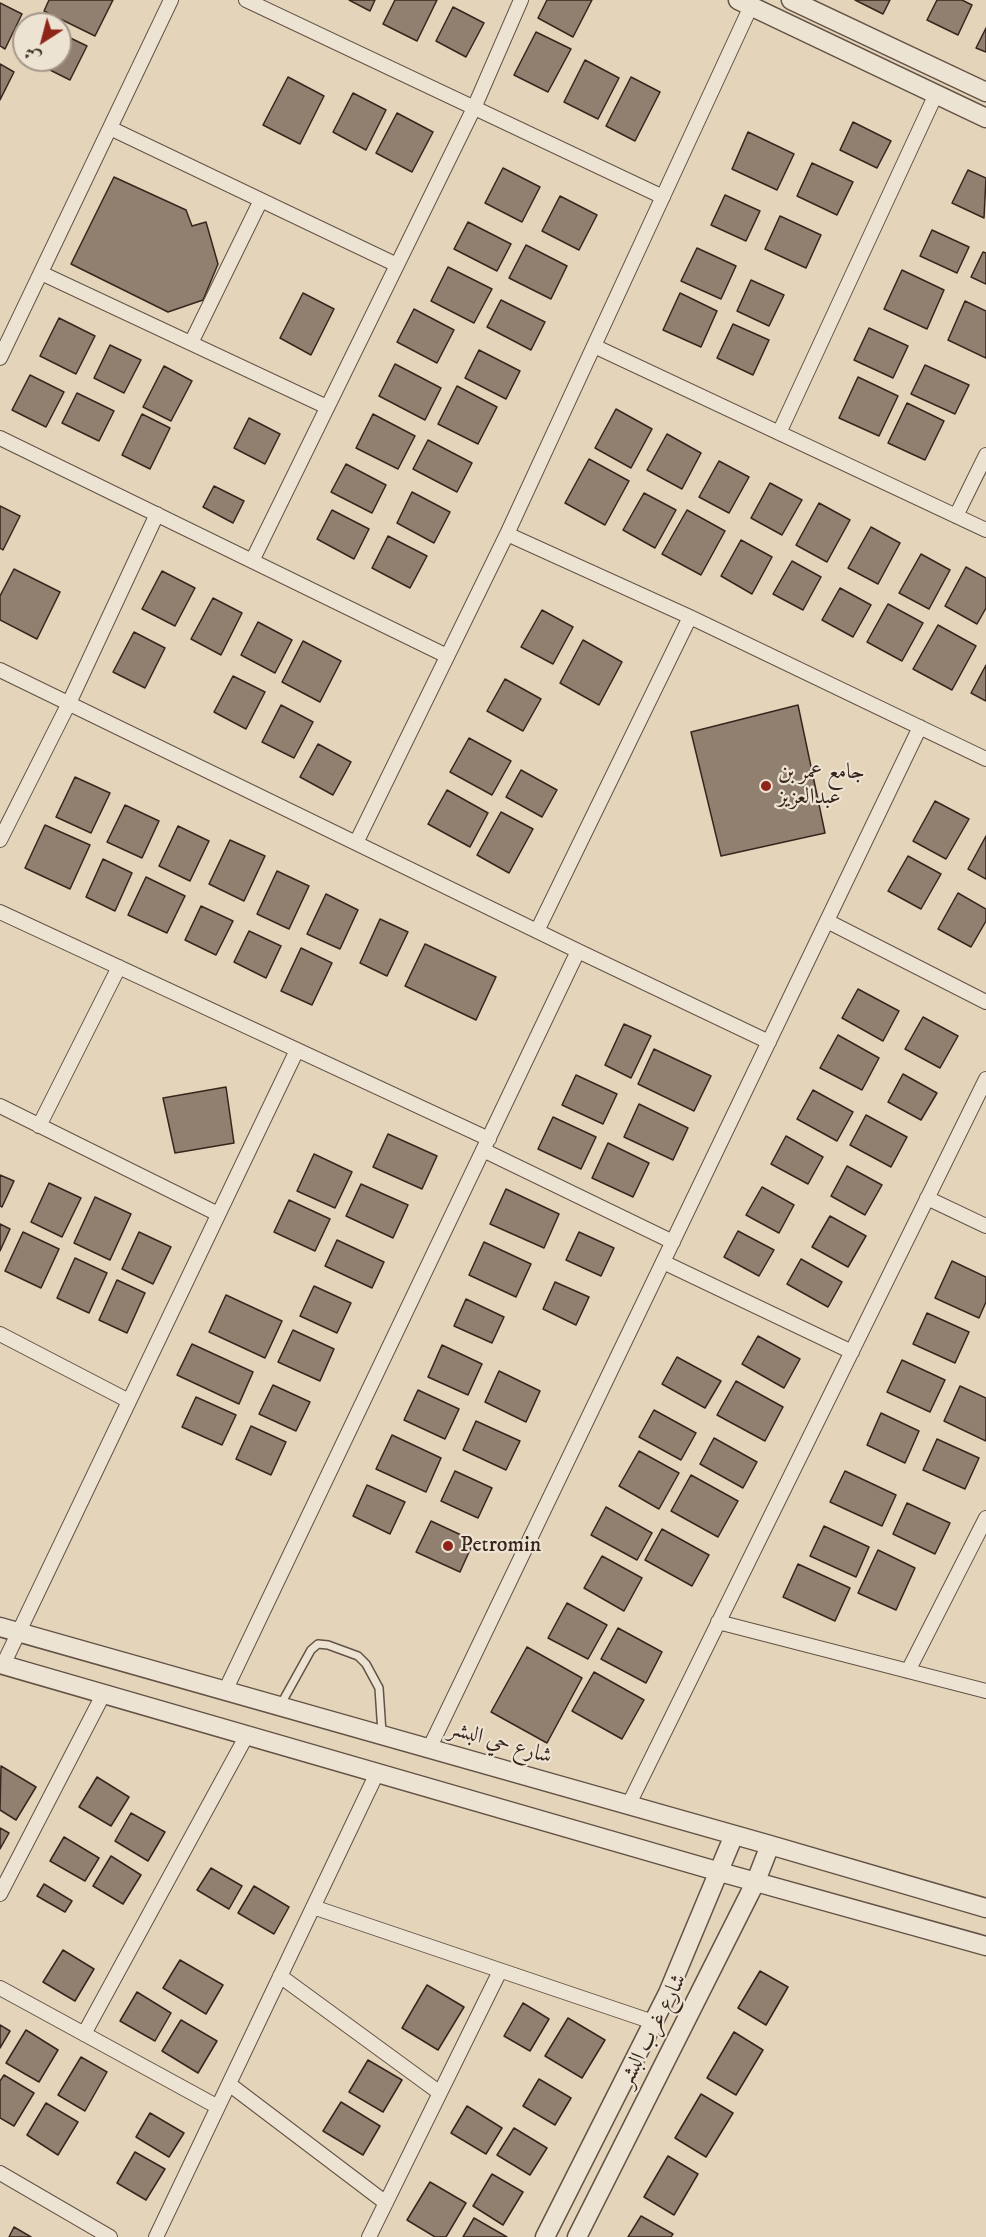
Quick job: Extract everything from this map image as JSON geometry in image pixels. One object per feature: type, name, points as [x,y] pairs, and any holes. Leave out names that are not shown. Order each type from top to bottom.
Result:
[{"type":"street","points":[[0,358],[171,0]]},
{"type":"street","points":[[246,0],[663,197]]},
{"type":"street","points":[[252,561],[474,108],[521,0]]},
{"type":"street","points":[[790,0],[986,92]]},
{"type":"street","points":[[356,843],[507,534],[663,197],[745,3],[986,118]]},
{"type":"street","points":[[779,433],[936,94]]},
{"type":"street","points":[[110,128],[397,266]]},
{"type":"street","points":[[191,343],[261,200]]},
{"type":"street","points":[[41,273],[327,407]]},
{"type":"street","points":[[594,346],[986,530]]},
{"type":"street","points":[[0,438],[447,656]]},
{"type":"street","points":[[956,516],[986,455]]},
{"type":"street","points":[[0,840],[69,703],[157,514]]},
{"type":"street","points":[[507,534],[690,617],[986,759]]},
{"type":"street","points":[[537,931],[690,617]]},
{"type":"street","points":[[0,669],[769,1042]]},
{"type":"street","points":[[429,1749],[920,727]]},
{"type":"street","points":[[0,912],[297,1050],[673,1242]]},
{"type":"street","points":[[827,921],[986,1002]]},
{"type":"street","points":[[225,1691],[578,951]]},
{"type":"street","points":[[39,1126],[118,967]]},
{"type":"street","points":[[297,1050],[129,1401],[9,1630],[2,1664],[720,1872],[986,1946]]},
{"type":"street","points":[[628,1806],[986,1078]]},
{"type":"street","points":[[0,1106],[218,1214]]},
{"type":"street","points":[[927,1198],[986,1226]]},
{"type":"street","points":[[663,1262],[852,1352]]},
{"type":"street","points":[[0,1334],[129,1401]]},
{"type":"street","points":[[908,1671],[986,1518]]},
{"type":"street","points":[[718,1622],[986,1691]]},
{"type":"street","name":"شارع حي البشر","points":[[9,1630],[986,1908]]},
{"type":"street","points":[[0,1894],[104,1693]]},
{"type":"street","points":[[84,2034],[247,1735]]},
{"type":"street","points":[[156,2237],[376,1773]]},
{"type":"street","points":[[545,2237],[668,1993],[734,1835]]},
{"type":"street","name":"شارع غرب البشر","points":[[577,2237],[756,1881],[770,1845]]},
{"type":"street","points":[[313,1908],[653,2022]]},
{"type":"street","points":[[369,2237],[500,1971]]},
{"type":"street","points":[[280,1976],[440,2093]]},
{"type":"street","points":[[0,1988],[218,2107]]},
{"type":"street","points":[[229,2084],[386,2203]]},
{"type":"street","points":[[0,2173],[110,2237]]},
{"type":"lane","points":[[279,1706],[311,1650],[318,1644],[328,1645],[358,1656],[366,1664],[379,1688],[382,1735]]},
{"type":"building","points":[[49,0],[113,0],[95,36],[72,25],[72,12],[44,11]]},
{"type":"building","points":[[349,0],[375,0],[370,11]]},
{"type":"building","points":[[395,0],[437,0],[417,41],[383,24]]},
{"type":"building","points":[[547,0],[592,0],[573,37],[538,18]]},
{"type":"building","points":[[855,0],[890,0],[883,14]]},
{"type":"building","points":[[937,0],[962,0],[972,5],[958,35],[927,20]]},
{"type":"building","points":[[0,3],[18,12],[12,12],[12,35],[5,49],[0,46]]},
{"type":"building","points":[[453,7],[484,23],[466,57],[436,41]]},
{"type":"building","points":[[986,28],[986,52],[976,48]]},
{"type":"building","points":[[536,32],[571,49],[548,92],[514,75]]},
{"type":"building","points":[[72,39],[87,46],[70,80],[54,72],[72,72]]},
{"type":"building","points":[[585,60],[619,78],[598,119],[564,102]]},
{"type":"building","points":[[0,64],[14,72],[0,100]]},
{"type":"building","points":[[288,77],[324,96],[300,144],[263,125]]},
{"type":"building","points":[[631,77],[660,92],[635,141],[606,126]]},
{"type":"building","points":[[353,93],[386,110],[366,150],[333,132]]},
{"type":"building","points":[[397,113],[433,132],[412,172],[376,153]]},
{"type":"building","points":[[853,122],[891,141],[877,168],[840,150]]},
{"type":"building","points":[[748,132],[794,154],[777,190],[732,169]]},
{"type":"building","points":[[812,163],[853,182],[837,215],[797,196]]},
{"type":"building","points":[[503,168],[540,187],[522,222],[485,203]]},
{"type":"building","points":[[968,170],[986,178],[984,218],[952,203]]},
{"type":"building","points":[[114,177],[186,210],[192,226],[206,222],[218,264],[203,300],[168,312],[71,264]]},
{"type":"building","points":[[725,195],[760,211],[746,241],[711,225]]},
{"type":"building","points":[[560,196],[597,215],[579,250],[542,231]]},
{"type":"building","points":[[780,216],[821,235],[806,268],[765,249]]},
{"type":"building","points":[[468,222],[511,244],[497,271],[454,249]]},
{"type":"building","points":[[932,230],[969,247],[957,273],[920,256]]},
{"type":"building","points":[[526,245],[567,266],[551,299],[509,278]]},
{"type":"building","points":[[697,248],[736,266],[721,299],[681,281]]},
{"type":"building","points":[[983,252],[986,253],[986,284],[971,277]]},
{"type":"building","points":[[448,267],[492,289],[474,323],[431,301]]},
{"type":"building","points":[[902,270],[944,290],[927,329],[884,309]]},
{"type":"building","points":[[751,280],[784,295],[769,326],[737,311]]},
{"type":"building","points":[[303,293],[334,309],[311,355],[280,338]]},
{"type":"building","points":[[680,293],[717,311],[701,347],[663,330]]},
{"type":"building","points":[[501,300],[545,322],[531,350],[487,327]]},
{"type":"building","points":[[965,301],[986,311],[986,358],[948,340]]},
{"type":"building","points":[[414,309],[454,330],[437,363],[397,342]]},
{"type":"building","points":[[59,318],[95,336],[76,374],[40,356]]},
{"type":"building","points":[[733,324],[769,340],[753,375],[717,358]]},
{"type":"building","points":[[869,328],[908,346],[893,378],[854,360]]},
{"type":"building","points":[[110,345],[141,360],[124,393],[94,378]]},
{"type":"building","points":[[479,350],[520,371],[506,399],[465,378]]},
{"type":"building","points":[[395,364],[441,388],[425,420],[379,396]]},
{"type":"building","points":[[925,365],[969,385],[955,414],[911,394]]},
{"type":"building","points":[[164,366],[192,381],[171,421],[143,407]]},
{"type":"building","points":[[30,375],[64,392],[46,427],[12,410]]},
{"type":"building","points":[[858,377],[898,396],[879,436],[839,418]]},
{"type":"building","points":[[457,386],[497,407],[478,444],[438,424]]},
{"type":"building","points":[[77,393],[114,411],[99,441],[62,423]]},
{"type":"building","points":[[907,403],[944,421],[925,460],[888,443]]},
{"type":"building","points":[[616,409],[652,429],[631,468],[595,448]]},
{"type":"building","points":[[142,414],[170,428],[150,469],[122,455]]},
{"type":"building","points":[[373,414],[415,436],[398,469],[356,448]]},
{"type":"building","points":[[249,418],[280,434],[265,464],[234,448]]},
{"type":"building","points":[[667,434],[701,453],[682,489],[647,470]]},
{"type":"building","points":[[428,440],[472,463],[457,492],[413,469]]},
{"type":"building","points":[[589,459],[629,481],[605,525],[565,503]]},
{"type":"building","points":[[719,461],[749,477],[729,513],[699,497]]},
{"type":"building","points":[[346,464],[386,485],[372,513],[331,492]]},
{"type":"building","points":[[770,483],[802,500],[782,535],[751,518]]},
{"type":"building","points":[[214,486],[244,501],[233,523],[203,507]]},
{"type":"building","points":[[412,492],[450,512],[434,543],[397,523]]},
{"type":"building","points":[[644,493],[676,510],[655,548],[623,530]]},
{"type":"building","points":[[819,503],[850,520],[827,562],[796,545]]},
{"type":"building","points":[[0,506],[20,516],[3,550],[0,548]]},
{"type":"building","points":[[332,510],[369,529],[354,559],[317,539]]},
{"type":"building","points":[[687,510],[725,531],[701,575],[662,554]]},
{"type":"building","points":[[871,527],[900,543],[878,584],[848,568]]},
{"type":"building","points":[[388,536],[427,556],[410,588],[372,568]]},
{"type":"building","points":[[741,540],[772,557],[752,594],[721,576]]},
{"type":"building","points":[[921,554],[950,570],[929,609],[899,593]]},
{"type":"building","points":[[792,561],[821,577],[803,610],[773,594]]},
{"type":"building","points":[[966,567],[986,578],[986,608],[977,624],[945,606]]},
{"type":"building","points":[[14,569],[60,592],[37,639],[0,620],[0,596]]},
{"type":"building","points":[[162,571],[195,588],[175,626],[142,609]]},
{"type":"building","points":[[840,588],[871,605],[853,637],[822,620]]},
{"type":"building","points":[[213,598],[242,613],[221,655],[191,639]]},
{"type":"building","points":[[888,604],[923,623],[902,661],[867,642]]},
{"type":"building","points":[[542,610],[573,627],[553,664],[521,647]]},
{"type":"building","points":[[258,622],[292,640],[275,673],[241,655]]},
{"type":"building","points":[[938,625],[976,646],[952,690],[913,669]]},
{"type":"building","points":[[134,632],[165,648],[145,688],[113,672]]},
{"type":"building","points":[[583,640],[622,662],[599,705],[560,683]]},
{"type":"building","points":[[303,641],[341,661],[320,702],[282,682]]},
{"type":"building","points":[[986,665],[986,701],[971,693]]},
{"type":"building","points":[[233,676],[265,692],[246,729],[214,712]]},
{"type":"building","points":[[505,679],[541,699],[523,731],[487,711]]},
{"type":"building","points":[[281,705],[313,722],[294,758],[262,742]]},
{"type":"building","points":[[798,705],[825,833],[721,856],[691,732]]},
{"type":"building","points":[[469,738],[511,761],[492,795],[450,772]]},
{"type":"building","points":[[318,744],[351,762],[333,795],[300,777]]},
{"type":"building","points":[[521,770],[557,790],[542,817],[506,797]]},
{"type":"building","points":[[75,777],[110,793],[91,833],[56,817]]},
{"type":"building","points":[[447,790],[488,813],[470,847],[428,824]]},
{"type":"building","points":[[935,801],[969,819],[946,859],[913,841]]},
{"type":"building","points":[[125,805],[159,821],[142,858],[107,842]]},
{"type":"building","points":[[501,812],[533,829],[509,873],[477,855]]},
{"type":"building","points":[[45,825],[90,845],[70,889],[25,868]]},
{"type":"building","points":[[178,826],[209,841],[190,881],[159,866]]},
{"type":"building","points":[[986,836],[986,879],[968,869]]},
{"type":"building","points":[[230,840],[265,856],[244,901],[209,884]]},
{"type":"building","points":[[908,856],[941,874],[921,909],[888,891]]},
{"type":"building","points":[[103,859],[132,873],[115,911],[86,897]]},
{"type":"building","points":[[277,871],[309,886],[289,929],[257,914]]},
{"type":"building","points":[[146,877],[185,896],[167,933],[128,915]]},
{"type":"building","points":[[958,893],[986,909],[986,921],[971,947],[938,929]]},
{"type":"building","points":[[326,894],[358,910],[340,949],[307,934]]},
{"type":"building","points":[[201,906],[233,921],[216,955],[185,940]]},
{"type":"building","points":[[380,919],[408,932],[387,976],[360,963]]},
{"type":"building","points":[[249,931],[281,946],[266,978],[234,962]]},
{"type":"building","points":[[425,944],[496,977],[476,1020],[405,986]]},
{"type":"building","points":[[301,948],[332,963],[312,1005],[281,991]]},
{"type":"building","points":[[858,989],[899,1011],[883,1041],[842,1018]]},
{"type":"building","points":[[923,1017],[958,1036],[940,1068],[905,1049]]},
{"type":"building","points":[[624,1024],[651,1036],[631,1078],[605,1065]]},
{"type":"building","points":[[838,1035],[879,1058],[862,1090],[820,1068]]},
{"type":"building","points":[[654,1049],[711,1076],[694,1111],[638,1084]]},
{"type":"building","points":[[903,1074],[937,1093],[921,1120],[888,1102]]},
{"type":"building","points":[[576,1075],[617,1094],[603,1124],[562,1105]]},
{"type":"building","points":[[226,1087],[234,1143],[175,1153],[163,1098]]},
{"type":"building","points":[[813,1090],[853,1112],[837,1141],[797,1119]]},
{"type":"building","points":[[639,1104],[688,1128],[673,1160],[624,1137]]},
{"type":"building","points":[[866,1115],[907,1137],[891,1167],[850,1145]]},
{"type":"building","points":[[553,1117],[596,1137],[581,1169],[538,1149]]},
{"type":"building","points":[[388,1134],[437,1156],[422,1189],[373,1167]]},
{"type":"building","points":[[786,1136],[823,1157],[808,1184],[771,1164]]},
{"type":"building","points":[[608,1143],[649,1163],[633,1197],[592,1178]]},
{"type":"building","points":[[314,1154],[352,1172],[335,1208],[297,1191]]},
{"type":"building","points":[[847,1166],[882,1185],[865,1215],[831,1196]]},
{"type":"building","points":[[0,1175],[14,1181],[2,1207],[0,1206]]},
{"type":"building","points":[[49,1183],[81,1198],[62,1237],[31,1222]]},
{"type":"building","points":[[361,1184],[408,1205],[393,1238],[346,1216]]},
{"type":"building","points":[[762,1187],[794,1205],[779,1233],[746,1215]]},
{"type":"building","points":[[506,1189],[559,1214],[544,1248],[490,1224]]},
{"type":"building","points":[[95,1197],[131,1214],[110,1260],[74,1243]]},
{"type":"building","points":[[289,1200],[330,1219],[315,1251],[274,1232]]},
{"type":"building","points":[[830,1216],[866,1236],[848,1267],[812,1247]]},
{"type":"building","points":[[0,1224],[10,1229],[0,1251]]},
{"type":"building","points":[[738,1231],[774,1250],[759,1276],[724,1257]]},
{"type":"building","points":[[23,1232],[59,1249],[41,1288],[5,1271]]},
{"type":"building","points":[[139,1232],[171,1247],[153,1284],[122,1269]]},
{"type":"building","points":[[579,1232],[614,1248],[601,1276],[566,1260]]},
{"type":"building","points":[[337,1240],[384,1262],[372,1288],[325,1266]]},
{"type":"building","points":[[484,1242],[531,1264],[516,1297],[469,1275]]},
{"type":"building","points":[[75,1258],[107,1273],[89,1313],[57,1298]]},
{"type":"building","points":[[801,1259],[842,1282],[828,1307],[787,1284]]},
{"type":"building","points":[[952,1261],[986,1277],[986,1302],[979,1318],[935,1298]]},
{"type":"building","points":[[117,1280],[145,1293],[127,1333],[99,1320]]},
{"type":"building","points":[[555,1282],[589,1297],[576,1325],[543,1309]]},
{"type":"building","points":[[314,1286],[351,1303],[337,1333],[300,1316]]},
{"type":"building","points":[[226,1295],[282,1321],[265,1358],[209,1332]]},
{"type":"building","points":[[466,1299],[504,1317],[492,1343],[454,1326]]},
{"type":"building","points":[[927,1313],[969,1332],[955,1363],[913,1344]]},
{"type":"building","points":[[293,1330],[334,1349],[320,1381],[278,1362]]},
{"type":"building","points":[[758,1336],[800,1359],[784,1388],[742,1364]]},
{"type":"building","points":[[192,1344],[253,1372],[239,1404],[177,1375]]},
{"type":"building","points":[[442,1345],[482,1364],[468,1395],[428,1377]]},
{"type":"building","points":[[677,1357],[721,1381],[705,1408],[662,1384]]},
{"type":"building","points":[[902,1360],[945,1380],[930,1412],[887,1392]]},
{"type":"building","points":[[499,1371],[540,1391],[526,1422],[485,1402]]},
{"type":"building","points":[[736,1381],[783,1407],[765,1441],[717,1415]]},
{"type":"building","points":[[273,1385],[310,1402],[296,1431],[259,1414]]},
{"type":"building","points":[[960,1386],[986,1398],[986,1441],[944,1421]]},
{"type":"building","points":[[418,1390],[459,1409],[445,1439],[404,1420]]},
{"type":"building","points":[[196,1397],[236,1415],[222,1445],[182,1427]]},
{"type":"building","points":[[654,1410],[696,1433],[681,1460],[639,1437]]},
{"type":"building","points":[[881,1413],[919,1431],[905,1463],[867,1445]]},
{"type":"building","points":[[476,1421],[520,1441],[506,1470],[463,1450]]},
{"type":"building","points":[[251,1426],[286,1442],[271,1475],[236,1459]]},
{"type":"building","points":[[392,1435],[441,1458],[426,1492],[376,1469]]},
{"type":"building","points":[[714,1438],[757,1462],[743,1488],[700,1464]]},
{"type":"building","points":[[937,1439],[979,1458],[965,1489],[923,1470]]},
{"type":"building","points":[[639,1451],[679,1473],[659,1509],[619,1486]]},
{"type":"building","points":[[455,1471],[492,1488],[478,1518],[441,1501]]},
{"type":"building","points":[[845,1471],[896,1495],[882,1526],[830,1502]]},
{"type":"building","points":[[691,1475],[738,1501],[718,1537],[671,1511]]},
{"type":"building","points":[[367,1485],[405,1502],[390,1534],[353,1516]]},
{"type":"building","points":[[907,1503],[950,1523],[935,1554],[893,1534]]},
{"type":"building","points":[[606,1507],[652,1533],[637,1560],[591,1535]]},
{"type":"building","points":[[431,1521],[474,1541],[460,1572],[416,1552]]},
{"type":"building","points":[[824,1526],[869,1547],[856,1577],[810,1556]]},
{"type":"building","points":[[662,1529],[709,1555],[692,1586],[645,1560]]},
{"type":"building","points":[[878,1550],[915,1568],[896,1610],[858,1593]]},
{"type":"building","points":[[602,1556],[642,1578],[624,1611],[584,1588]]},
{"type":"building","points":[[798,1564],[850,1588],[835,1621],[783,1597]]},
{"type":"building","points":[[567,1603],[607,1625],[588,1659],[548,1638]]},
{"type":"building","points":[[618,1628],[662,1652],[646,1683],[601,1659]]},
{"type":"building","points":[[527,1647],[582,1678],[547,1743],[491,1712]]},
{"type":"building","points":[[594,1672],[644,1700],[622,1739],[572,1711]]},
{"type":"building","points":[[1,1766],[36,1787],[16,1820],[0,1810]]},
{"type":"building","points":[[97,1777],[129,1797],[111,1826],[79,1807]]},
{"type":"building","points":[[131,1813],[165,1832],[148,1861],[115,1841]]},
{"type":"building","points":[[0,1828],[9,1833],[0,1849]]},
{"type":"building","points":[[64,1837],[99,1858],[85,1881],[50,1861]]},
{"type":"building","points":[[111,1856],[141,1875],[123,1904],[93,1886]]},
{"type":"building","points":[[211,1868],[242,1886],[229,1909],[197,1890]]},
{"type":"building","points":[[44,1884],[72,1901],[65,1912],[37,1896]]},
{"type":"building","points":[[254,1886],[289,1907],[274,1934],[238,1913]]},
{"type":"building","points":[[63,1950],[94,1969],[75,2001],[43,1982]]},
{"type":"building","points":[[180,1960],[223,1985],[206,2014],[163,1988]]},
{"type":"building","points":[[760,1971],[788,1987],[766,2025],[738,2008]]},
{"type":"building","points":[[427,1985],[464,2007],[438,2050],[402,2028]]},
{"type":"building","points":[[137,1992],[171,2013],[155,2041],[120,2021]]},
{"type":"building","points":[[523,2003],[549,2019],[530,2051],[504,2036]]},
{"type":"building","points":[[568,2018],[605,2040],[582,2078],[545,2056]]},
{"type":"building","points":[[181,2020],[217,2041],[198,2073],[162,2051]]},
{"type":"building","points":[[0,2025],[10,2031],[0,2048]]},
{"type":"building","points":[[26,2030],[58,2050],[39,2082],[6,2063]]},
{"type":"building","points":[[734,2032],[763,2050],[736,2095],[707,2078]]},
{"type":"building","points":[[81,2057],[107,2072],[85,2111],[58,2095]]},
{"type":"building","points":[[368,2060],[402,2080],[383,2112],[349,2092]]},
{"type":"building","points":[[4,2075],[34,2093],[14,2126],[0,2118],[0,2081]]},
{"type":"building","points":[[539,2079],[571,2098],[555,2125],[523,2106]]},
{"type":"building","points":[[701,2094],[733,2113],[706,2157],[675,2138]]},
{"type":"building","points":[[341,2102],[380,2126],[363,2155],[323,2131]]},
{"type":"building","points":[[46,2103],[78,2122],[58,2155],[27,2135]]},
{"type":"building","points":[[467,2106],[502,2128],[486,2154],[451,2133]]},
{"type":"building","points":[[150,2113],[184,2133],[169,2157],[136,2137]]},
{"type":"building","points":[[514,2128],[547,2148],[530,2175],[497,2155]]},
{"type":"building","points":[[135,2152],[165,2169],[146,2200],[117,2183]]},
{"type":"building","points":[[668,2156],[698,2174],[674,2215],[644,2197]]},
{"type":"building","points":[[492,2174],[523,2192],[503,2225],[473,2206]]},
{"type":"building","points":[[430,2182],[466,2203],[446,2237],[435,2237],[407,2220]]},
{"type":"building","points":[[641,2216],[673,2234],[671,2237],[628,2237]]},
{"type":"building","points":[[474,2218],[507,2237],[463,2237]]},
{"type":"building","points":[[14,2227],[31,2237],[9,2237]]},
{"type":"place","name":"جامع عمر بن عبدالعزيز","points":[[766,786]]},
{"type":"place","name":"Petromin","points":[[448,1546]]}]
